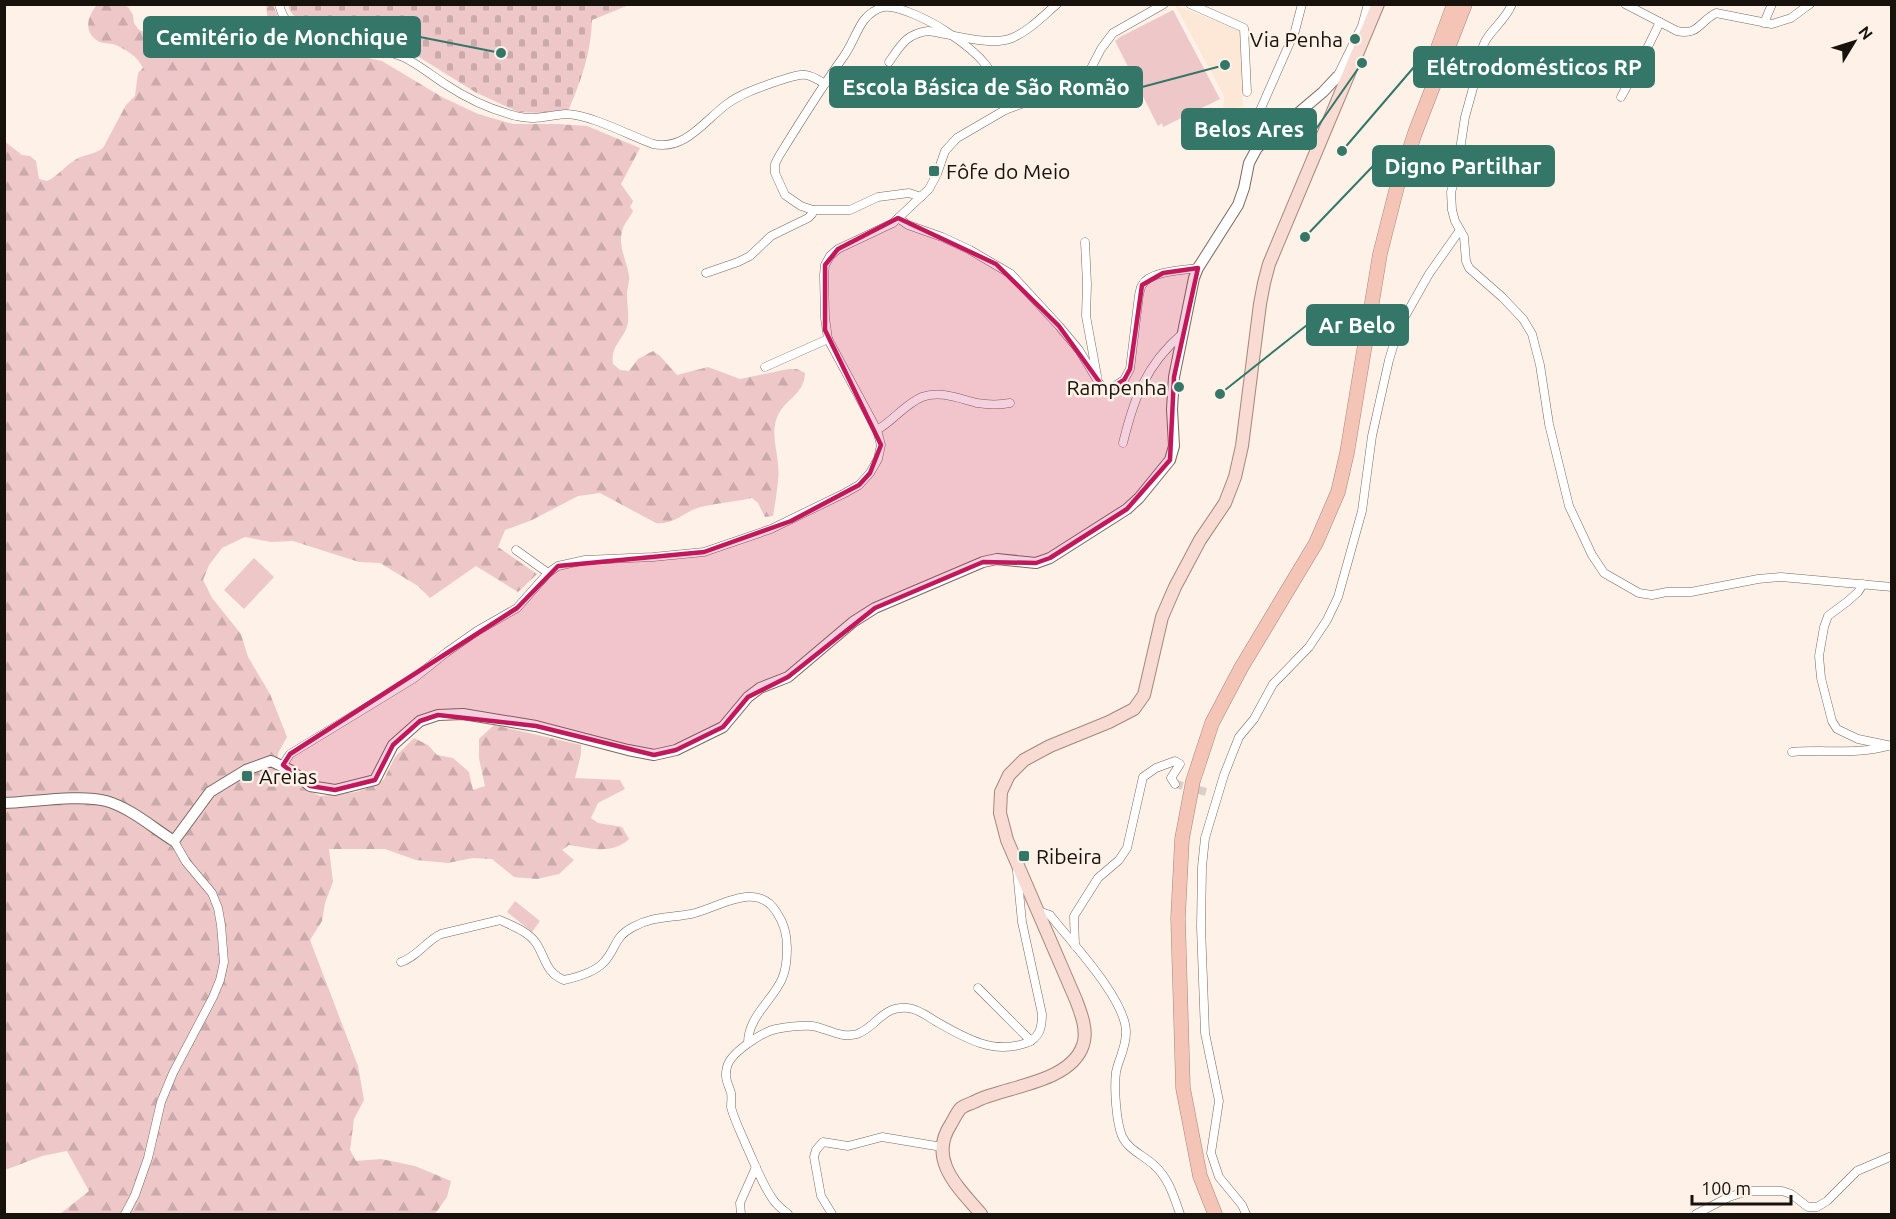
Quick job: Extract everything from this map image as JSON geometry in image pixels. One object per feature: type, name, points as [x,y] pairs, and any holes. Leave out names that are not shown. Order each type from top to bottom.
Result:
[{"type":"highway","points":[[1205,1215],[1192,1179],[1176,1089],[1173,918],[1176,837],[1187,778],[1209,717],[1233,670],[1311,539],[1330,494],[1346,432],[1374,261],[1399,159],[1454,4]]},
{"type":"highway","points":[[1215,1215],[1200,1176],[1183,1088],[1178,918],[1182,839],[1193,781],[1212,723],[1241,668],[1316,543],[1338,492],[1347,453],[1380,254],[1394,198],[1415,133],[1465,4]]},
{"type":"main road","points":[[981,1215],[948,1173],[942,1147],[948,1128],[961,1108],[986,1096],[1055,1074],[1069,1065],[1084,1043],[1084,1022],[1076,1000],[1007,840],[1000,813],[1001,792],[1009,775],[1024,760],[1134,709],[1144,696],[1162,617],[1200,540],[1225,503],[1235,477],[1242,446],[1264,283],[1277,243],[1335,88],[1351,70],[1378,4]]},
{"type":"street","points":[[279,4],[284,18],[295,29],[313,38],[334,45],[377,49],[403,57],[447,86],[517,117],[534,119],[567,114],[662,146],[673,145],[684,140],[741,95],[800,74],[812,75],[825,84]]},
{"type":"street","points":[[889,62],[910,36],[928,31],[969,39],[1010,40],[1021,34],[1057,4]]},
{"type":"street","points":[[283,765],[290,754],[413,679],[469,636],[517,608],[548,573],[558,566],[572,562],[704,552],[792,520],[845,494],[865,479],[878,459],[881,445],[877,430],[828,339],[824,275],[830,256],[838,249],[884,228],[898,218],[921,197],[932,183],[942,157],[950,144],[967,131],[1005,110],[1048,94],[1074,90],[1086,78],[1101,49],[1113,33],[1164,4]]},
{"type":"street","points":[[1190,4],[1244,28],[1247,92]]},
{"type":"street","points":[[1257,148],[1253,133],[1258,115],[1295,31],[1302,4]]},
{"type":"street","points":[[174,841],[210,792],[246,770],[271,761],[283,765],[310,786],[335,790],[375,780],[393,745],[420,722],[438,715],[463,714],[536,726],[654,755],[676,750],[723,727],[748,697],[760,688],[788,676],[853,622],[875,608],[983,562],[997,559],[1036,563],[1050,558],[1127,509],[1170,460],[1174,446],[1172,409],[1174,377],[1198,268],[1238,205],[1249,163],[1257,148],[1335,88],[1357,37],[1368,4]]},
{"type":"street","points":[[1512,4],[1483,42],[1480,51],[1481,59],[1466,117],[1451,192],[1452,210],[1464,237],[1466,261],[1469,268],[1516,312],[1532,334],[1540,365],[1549,424],[1569,506],[1592,555],[1604,573],[1639,593],[1652,595],[1667,592],[1691,592],[1758,579],[1781,577],[1892,587]]},
{"type":"street","points":[[1625,4],[1677,32],[1686,33],[1697,29],[1716,13],[1772,24],[1791,18],[1810,4]]},
{"type":"street","points":[[1764,23],[1772,4]]},
{"type":"street","points":[[921,197],[909,193],[878,197],[850,210],[813,210],[792,201],[785,195],[775,173],[775,164],[846,54],[864,20],[877,9],[896,8],[951,34],[986,63],[1003,96],[1005,110]]},
{"type":"street","points":[[1621,97],[1660,22]]},
{"type":"street","points":[[706,273],[750,256],[771,236],[808,218],[813,210]]},
{"type":"street","points":[[898,218],[908,225],[970,250],[1011,274],[1079,350],[1099,383],[1104,388],[1110,389],[1124,380],[1130,369],[1142,285],[1149,278],[1163,273],[1198,268]]},
{"type":"street","points":[[1245,1215],[1242,1205],[1219,1177],[1211,1153],[1219,1101],[1205,1033],[1202,867],[1205,838],[1214,795],[1239,737],[1254,719],[1273,684],[1309,647],[1327,620],[1338,597],[1362,511],[1372,436],[1399,327],[1429,274],[1460,230]]},
{"type":"street","points":[[1085,242],[1086,316],[1099,383]]},
{"type":"street","points":[[1123,443],[1134,401],[1142,384],[1157,360],[1182,334]]},
{"type":"street","points":[[765,367],[828,339]]},
{"type":"street","points":[[877,430],[922,397],[933,394],[978,403],[997,405],[1010,403]]},
{"type":"street","points":[[516,550],[548,573]]},
{"type":"street","points":[[1863,584],[1848,602],[1828,616],[1819,656],[1821,678],[1832,721],[1837,729],[1858,739],[1890,746]]},
{"type":"street","points":[[1792,752],[1861,751],[1890,746]]},
{"type":"street","points":[[1075,946],[1074,916],[1098,878],[1119,860],[1127,848],[1143,777],[1156,768],[1175,761],[1180,764],[1171,778],[1175,784]]},
{"type":"street","points":[[4,803],[91,798],[109,801],[174,841],[186,862],[212,893],[218,908],[224,962],[220,980],[213,998],[173,1073],[161,1102],[148,1158],[125,1215]]},
{"type":"street","points":[[788,1215],[772,1200],[731,1107],[731,1093],[726,1084],[727,1063],[748,1043],[774,1029],[813,1026],[843,1035],[857,1034],[882,1014],[909,1008],[984,1045],[1013,1048],[1030,1041],[1038,1035],[1042,1026],[1042,1014],[1022,922],[1017,873],[1020,868]]},
{"type":"street","points":[[401,962],[409,960],[441,934],[500,920],[524,932],[536,942],[549,969],[555,976],[564,980],[596,969],[605,961],[619,936],[652,918],[699,912],[739,897],[764,899],[774,907],[782,921],[788,947],[782,979],[758,1014],[748,1035],[748,1043]]},
{"type":"street","points":[[1038,912],[1050,915],[1098,976],[1121,1012],[1126,1030],[1125,1045],[1116,1070],[1116,1087],[1122,1135],[1126,1144],[1155,1165],[1165,1177],[1180,1215]]},
{"type":"street","points":[[978,988],[1030,1041]]},
{"type":"street","points":[[832,1215],[821,1196],[814,1157],[816,1150],[823,1142],[848,1146],[882,1137],[942,1147]]},
{"type":"street","points":[[1696,1215],[1729,1197],[1748,1191],[1782,1191],[1791,1194],[1808,1207],[1817,1207],[1827,1201],[1857,1171],[1892,1156]]},
{"type":"street","points":[[741,1215],[740,1203],[756,1167]]},
{"type":"highlighted area","points":[[898,218],[996,264],[1059,326],[1106,391],[1124,380],[1130,369],[1142,285],[1163,273],[1198,268],[1174,377],[1170,460],[1127,509],[1050,558],[1036,563],[983,562],[875,608],[788,677],[748,697],[723,727],[676,750],[654,755],[536,726],[438,715],[420,721],[393,745],[375,780],[335,790],[310,786],[283,765],[290,754],[517,608],[558,566],[704,552],[791,521],[859,485],[870,473],[881,445],[825,330],[825,265],[838,249]]},
{"type":"shaded area","points":[[1175,5],[1241,31],[1243,107],[1223,109],[1224,96]]},
{"type":"green space","points":[[97,5],[128,7],[139,30],[154,36],[166,47],[175,51],[192,47],[216,54],[224,50],[240,34],[269,29],[266,5],[273,5],[288,31],[286,36],[314,47],[382,61],[442,97],[478,114],[513,124],[587,126],[640,148],[621,184],[633,201],[630,207],[633,211],[624,225],[621,237],[629,278],[628,319],[614,352],[613,364],[620,370],[629,371],[638,359],[653,351],[677,375],[708,367],[740,379],[789,369],[797,369],[805,373],[798,391],[781,409],[774,428],[778,476],[773,516],[765,517],[758,503],[752,498],[700,507],[674,520],[656,523],[600,493],[578,496],[532,520],[505,530],[498,547],[537,574],[518,592],[476,566],[430,598],[418,586],[380,563],[359,562],[293,541],[271,542],[245,537],[222,548],[209,565],[203,580],[212,598],[241,634],[248,657],[270,694],[287,737],[278,753],[277,769],[285,779],[320,796],[356,792],[376,785],[384,779],[395,757],[414,738],[428,745],[437,755],[453,758],[469,772],[473,790],[485,786],[479,758],[479,739],[494,725],[581,745],[575,778],[620,780],[625,789],[598,803],[591,818],[598,823],[622,827],[629,839],[608,849],[569,845],[562,850],[574,860],[559,874],[537,879],[514,877],[492,859],[473,858],[448,863],[416,860],[385,849],[329,849],[333,882],[325,903],[322,921],[310,940],[358,1066],[364,1100],[354,1119],[350,1150],[356,1161],[381,1159],[415,1166],[451,1181],[447,1197],[435,1214],[60,1214],[89,1191],[67,1151],[42,1156],[5,1170],[4,141],[22,155],[30,156],[36,161],[39,179],[47,181],[75,160],[103,148],[126,105],[135,96],[138,73],[143,68],[138,60],[126,50],[113,44],[99,42],[91,35],[88,26]]},
{"type":"green space","points":[[288,5],[629,5],[592,20],[590,44],[584,67],[568,111],[542,113],[518,112],[475,92],[403,47],[383,42],[341,41],[321,34],[303,26],[290,11]]},
{"type":"green space","points":[[1173,10],[1220,99],[1163,127],[1162,123],[1158,126],[1115,41]]},
{"type":"green space","points":[[254,558],[274,577],[244,609],[224,590]]},
{"type":"green space","points":[[515,901],[540,921],[532,932],[507,912]]},
{"type":"tunnel","points":[[1175,784],[1210,793]]},
{"type":"place","name":"Via Penha","points":[[1355,39]]},
{"type":"place","name":"Cemitério de Monchique","points":[[501,53]]},
{"type":"place","name":"Belos Ares","points":[[1362,63]]},
{"type":"place","name":"Escola Básica de São Romão","points":[[1225,65]]},
{"type":"place","name":"Elétrodomésticos RP","points":[[1342,151]]},
{"type":"place","name":"Fôfe do Meio","points":[[934,171]]},
{"type":"place","name":"Digno Partilhar","points":[[1305,237]]},
{"type":"place","name":"Rampenha","points":[[1179,387]]},
{"type":"place","name":"Ar Belo","points":[[1220,394]]},
{"type":"place","name":"Areias","points":[[247,776]]},
{"type":"place","name":"Ribeira","points":[[1024,856]]}]
